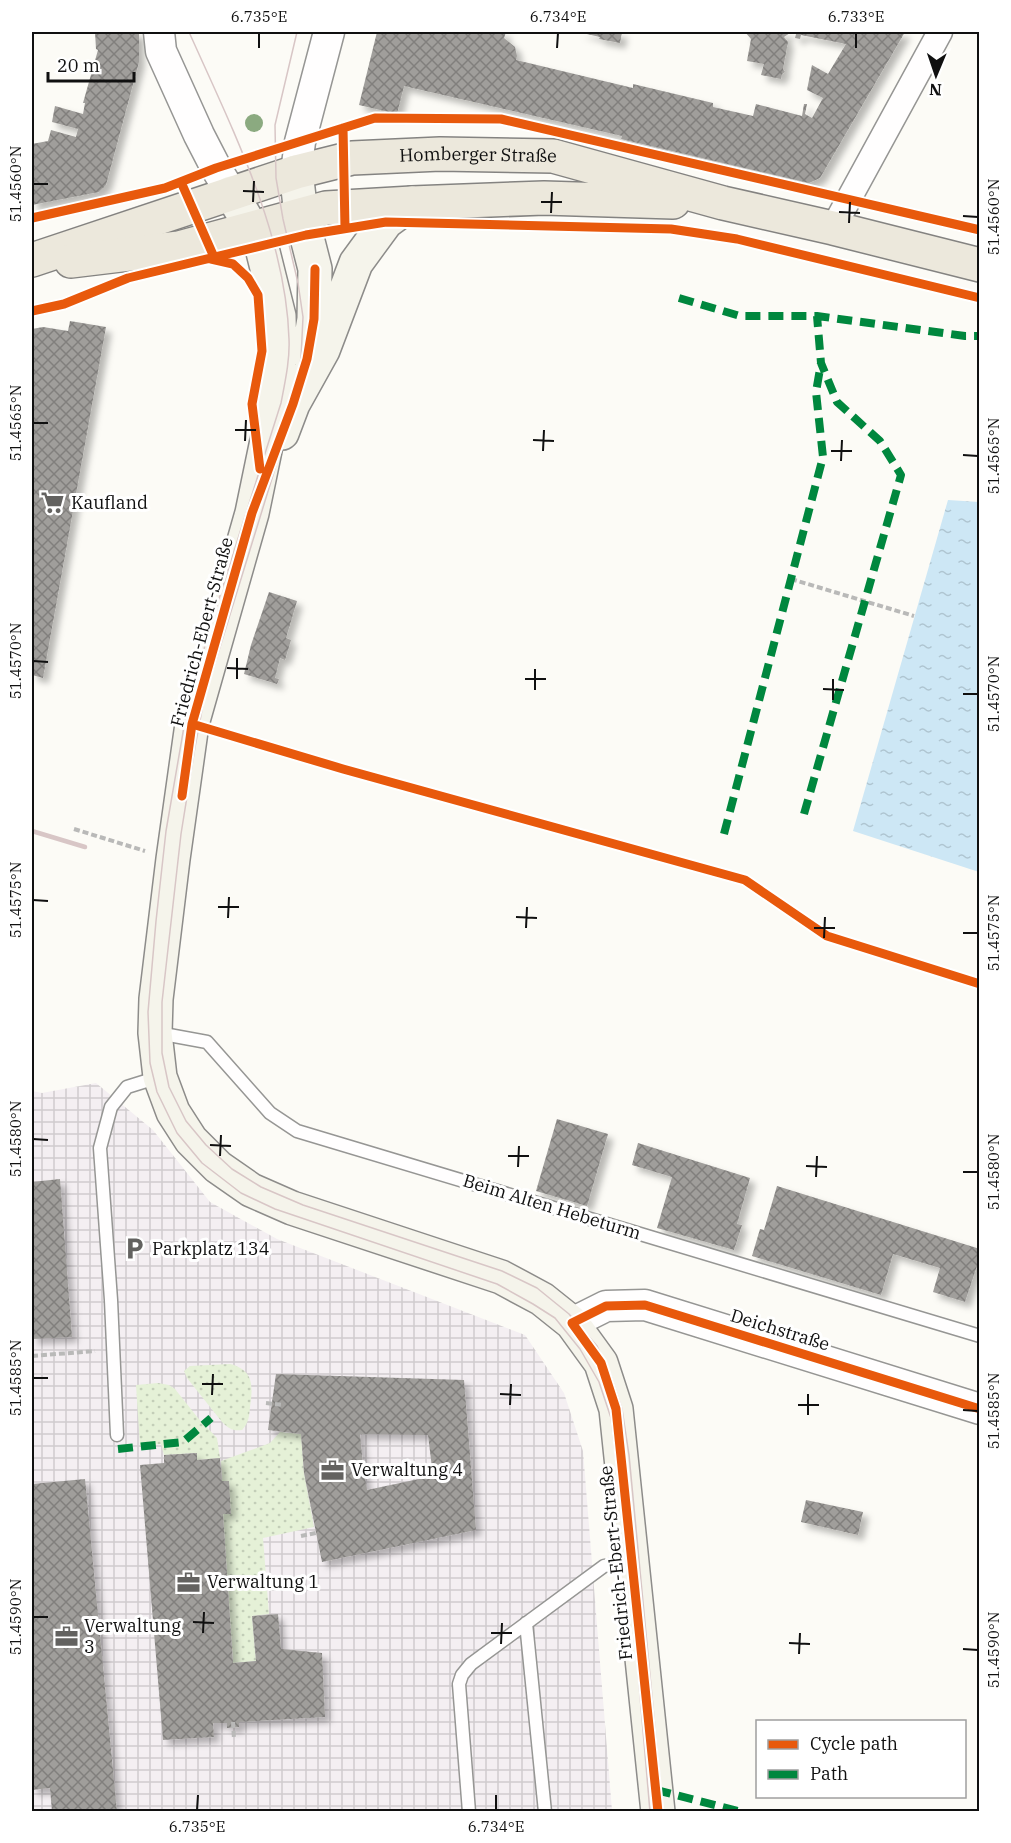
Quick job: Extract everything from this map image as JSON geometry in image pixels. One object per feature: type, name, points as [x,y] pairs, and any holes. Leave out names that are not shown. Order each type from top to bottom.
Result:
[{"type":"main road","name":"Homberger Straße","points":[[32,260],[296,172],[352,158],[440,154],[553,156],[723,203],[980,265]]},
{"type":"main road","points":[[252,513],[293,404],[307,359],[314,319],[315,269],[301,214],[296,172]]},
{"type":"main road","name":"Friedrich-Ebert-Straße","points":[[231,193],[261,244],[279,316],[280,356],[276,397],[252,513],[192,724],[156,999],[155,1032],[160,1077],[173,1112],[191,1140],[218,1167],[251,1190],[292,1208],[501,1277],[542,1299],[572,1323],[601,1363],[616,1409],[658,1812]]},
{"type":"main road","name":"Homberger Straße","points":[[32,266],[179,248],[326,208],[544,198],[723,203]]},
{"type":"main road","points":[[293,404],[323,350],[356,263],[386,222],[412,203]]},
{"type":"street","points":[[159,32],[160,51],[199,135],[231,193]]},
{"type":"street","points":[[296,172],[300,142],[329,32]]},
{"type":"street","points":[[832,228],[940,32]]},
{"type":"street","name":"Deichstraße","points":[[572,1323],[606,1306],[645,1305],[980,1409]]},
{"type":"lane","name":"Beim Alten Hebeturm","points":[[155,1032],[207,1042],[270,1113],[297,1131],[980,1336]]},
{"type":"lane","points":[[117,1435],[100,1148],[111,1107],[127,1087],[160,1077]]},
{"type":"lane","points":[[469,1812],[459,1684],[462,1675],[471,1664],[604,1566],[633,1561]]},
{"type":"lane","points":[[526,1623],[545,1812]]},
{"type":"path","points":[[791,579],[914,616]]},
{"type":"path","points":[[74,829],[173,859]]},
{"type":"path","points":[[32,1356],[113,1350]]},
{"type":"path","points":[[266,1403],[284,1405]]},
{"type":"path","points":[[301,1536],[316,1533]]},
{"type":"path","points":[[233,1722],[234,1739]]},
{"type":"shaded area","points":[[96,1083],[153,1130],[210,1202],[277,1239],[525,1335],[564,1393],[583,1451],[612,1811],[32,1812],[32,1091],[42,1093]]},
{"type":"green space","points":[[230,1364],[244,1370],[250,1380],[249,1417],[242,1430],[231,1429],[222,1422],[184,1371],[190,1366]]},
{"type":"green space","points":[[158,1383],[175,1389],[217,1438],[220,1458],[197,1460],[196,1453],[164,1455],[161,1444],[140,1446],[136,1385]]},
{"type":"green space","points":[[280,1432],[301,1434],[304,1473],[314,1527],[263,1538],[269,1614],[252,1616],[256,1661],[233,1663],[223,1514],[230,1514],[222,1481],[221,1461],[270,1443]]},
{"type":"water","points":[[948,500],[979,502],[979,872],[853,831]]},
{"type":"building","points":[[95,32],[139,32],[139,62],[106,185],[99,192],[32,205],[32,144],[48,141],[51,130],[76,137],[78,129],[52,122],[55,106],[83,114],[85,103],[83,103],[98,50],[96,49]]},
{"type":"building","points":[[377,32],[506,32],[504,38],[515,47],[516,60],[633,88],[633,84],[713,103],[713,107],[753,116],[756,104],[802,116],[804,104],[807,104],[805,114],[812,118],[823,98],[807,90],[812,65],[828,74],[846,44],[801,35],[800,39],[795,38],[796,34],[790,33],[784,37],[788,42],[783,69],[785,72],[781,79],[761,75],[764,64],[747,61],[751,39],[745,32],[905,32],[820,178],[809,183],[621,139],[622,136],[404,86],[397,114],[359,105]]},
{"type":"building","points":[[578,32],[622,32],[620,43]]},
{"type":"building","name":"Kaufland","points":[[70,321],[106,327],[43,678],[32,675],[32,329],[43,327],[68,331]]},
{"type":"building","points":[[269,592],[297,601],[286,638],[291,640],[285,660],[280,658],[275,678],[279,679],[277,684],[244,674]]},
{"type":"building","points":[[557,1119],[608,1134],[587,1206],[536,1191]]},
{"type":"building","points":[[638,1143],[750,1178],[737,1224],[742,1225],[734,1250],[657,1228],[672,1177],[632,1165]]},
{"type":"building","points":[[60,1179],[72,1337],[32,1339],[32,1182]]},
{"type":"building","points":[[777,1186],[980,1249],[980,1257],[965,1302],[933,1292],[940,1268],[893,1254],[881,1295],[752,1256],[760,1229],[764,1230]]},
{"type":"building","name":"Verwaltung 4","points":[[276,1374],[464,1380],[476,1530],[322,1562],[304,1473],[301,1434],[268,1430]],"holes":[[[360,1434],[428,1435],[433,1476],[367,1490]]]},
{"type":"building","name":"Verwaltung 1","points":[[197,1453],[197,1460],[220,1458],[222,1481],[229,1481],[231,1514],[223,1514],[233,1663],[256,1661],[252,1616],[278,1614],[281,1649],[322,1653],[325,1717],[239,1722],[239,1727],[227,1728],[227,1723],[213,1723],[214,1737],[163,1740],[140,1465],[164,1463],[164,1455]]},
{"type":"building","name":"Verwaltung 3","points":[[85,1479],[117,1812],[52,1812],[50,1788],[32,1790],[32,1484]]},
{"type":"building","points":[[806,1500],[863,1512],[858,1535],[801,1522]]},
{"type":"tram line","points":[[189,32],[254,181],[267,221],[286,300],[289,347],[281,403],[210,627],[186,715],[166,831],[148,1012],[150,1063],[157,1092],[177,1133],[202,1163],[241,1193],[275,1209],[497,1284],[555,1318],[580,1349],[599,1382],[611,1418],[630,1579],[650,1812]]},
{"type":"tram line","points":[[297,32],[275,125],[276,178],[303,317],[301,358],[290,420],[204,699],[181,834],[162,1002],[162,1053],[169,1087],[186,1121],[206,1145],[232,1169],[261,1187],[303,1205],[502,1271],[537,1288],[569,1314],[597,1346],[611,1376],[622,1409],[629,1455],[663,1812]]},
{"type":"railway","points":[[32,831],[85,847]]},
{"type":"marked path","points":[[679,298],[740,316],[817,316],[965,336],[980,336]]},
{"type":"marked path","points":[[804,814],[901,475],[880,441],[837,402],[821,363],[817,316]]},
{"type":"marked path","points":[[724,834],[823,457],[816,392],[821,363]]},
{"type":"marked path","points":[[118,1449],[183,1442],[211,1418]]},
{"type":"marked path","points":[[656,1790],[742,1812]]},
{"type":"cycle path","points":[[32,218],[165,188],[216,168],[375,118],[501,119],[980,230]]},
{"type":"cycle path","points":[[343,128],[345,228]]},
{"type":"cycle path","points":[[181,182],[214,257]]},
{"type":"cycle path","points":[[32,311],[64,304],[128,278],[306,235],[386,222],[671,229],[737,239],[980,298]]},
{"type":"cycle path","points":[[211,259],[233,264],[248,278],[258,295],[262,351],[252,404],[260,469]]},
{"type":"cycle path","points":[[182,796],[192,724],[252,513],[293,404],[307,359],[314,319],[315,269]]},
{"type":"cycle path","points":[[192,724],[343,769],[745,880],[827,936],[980,984]]},
{"type":"cycle path","points":[[658,1812],[616,1409],[601,1363],[572,1323],[606,1306],[645,1305],[980,1409]]},
{"type":"place","name":"Kaufland","points":[[53,503]]},
{"type":"place","name":"Parkplatz 134","points":[[134,1249]]},
{"type":"place","name":"Verwaltung 4","points":[[333,1470]]},
{"type":"place","name":"Verwaltung 1","points":[[189,1582]]},
{"type":"place","name":"Verwaltung 3","points":[[66,1636]]}]
